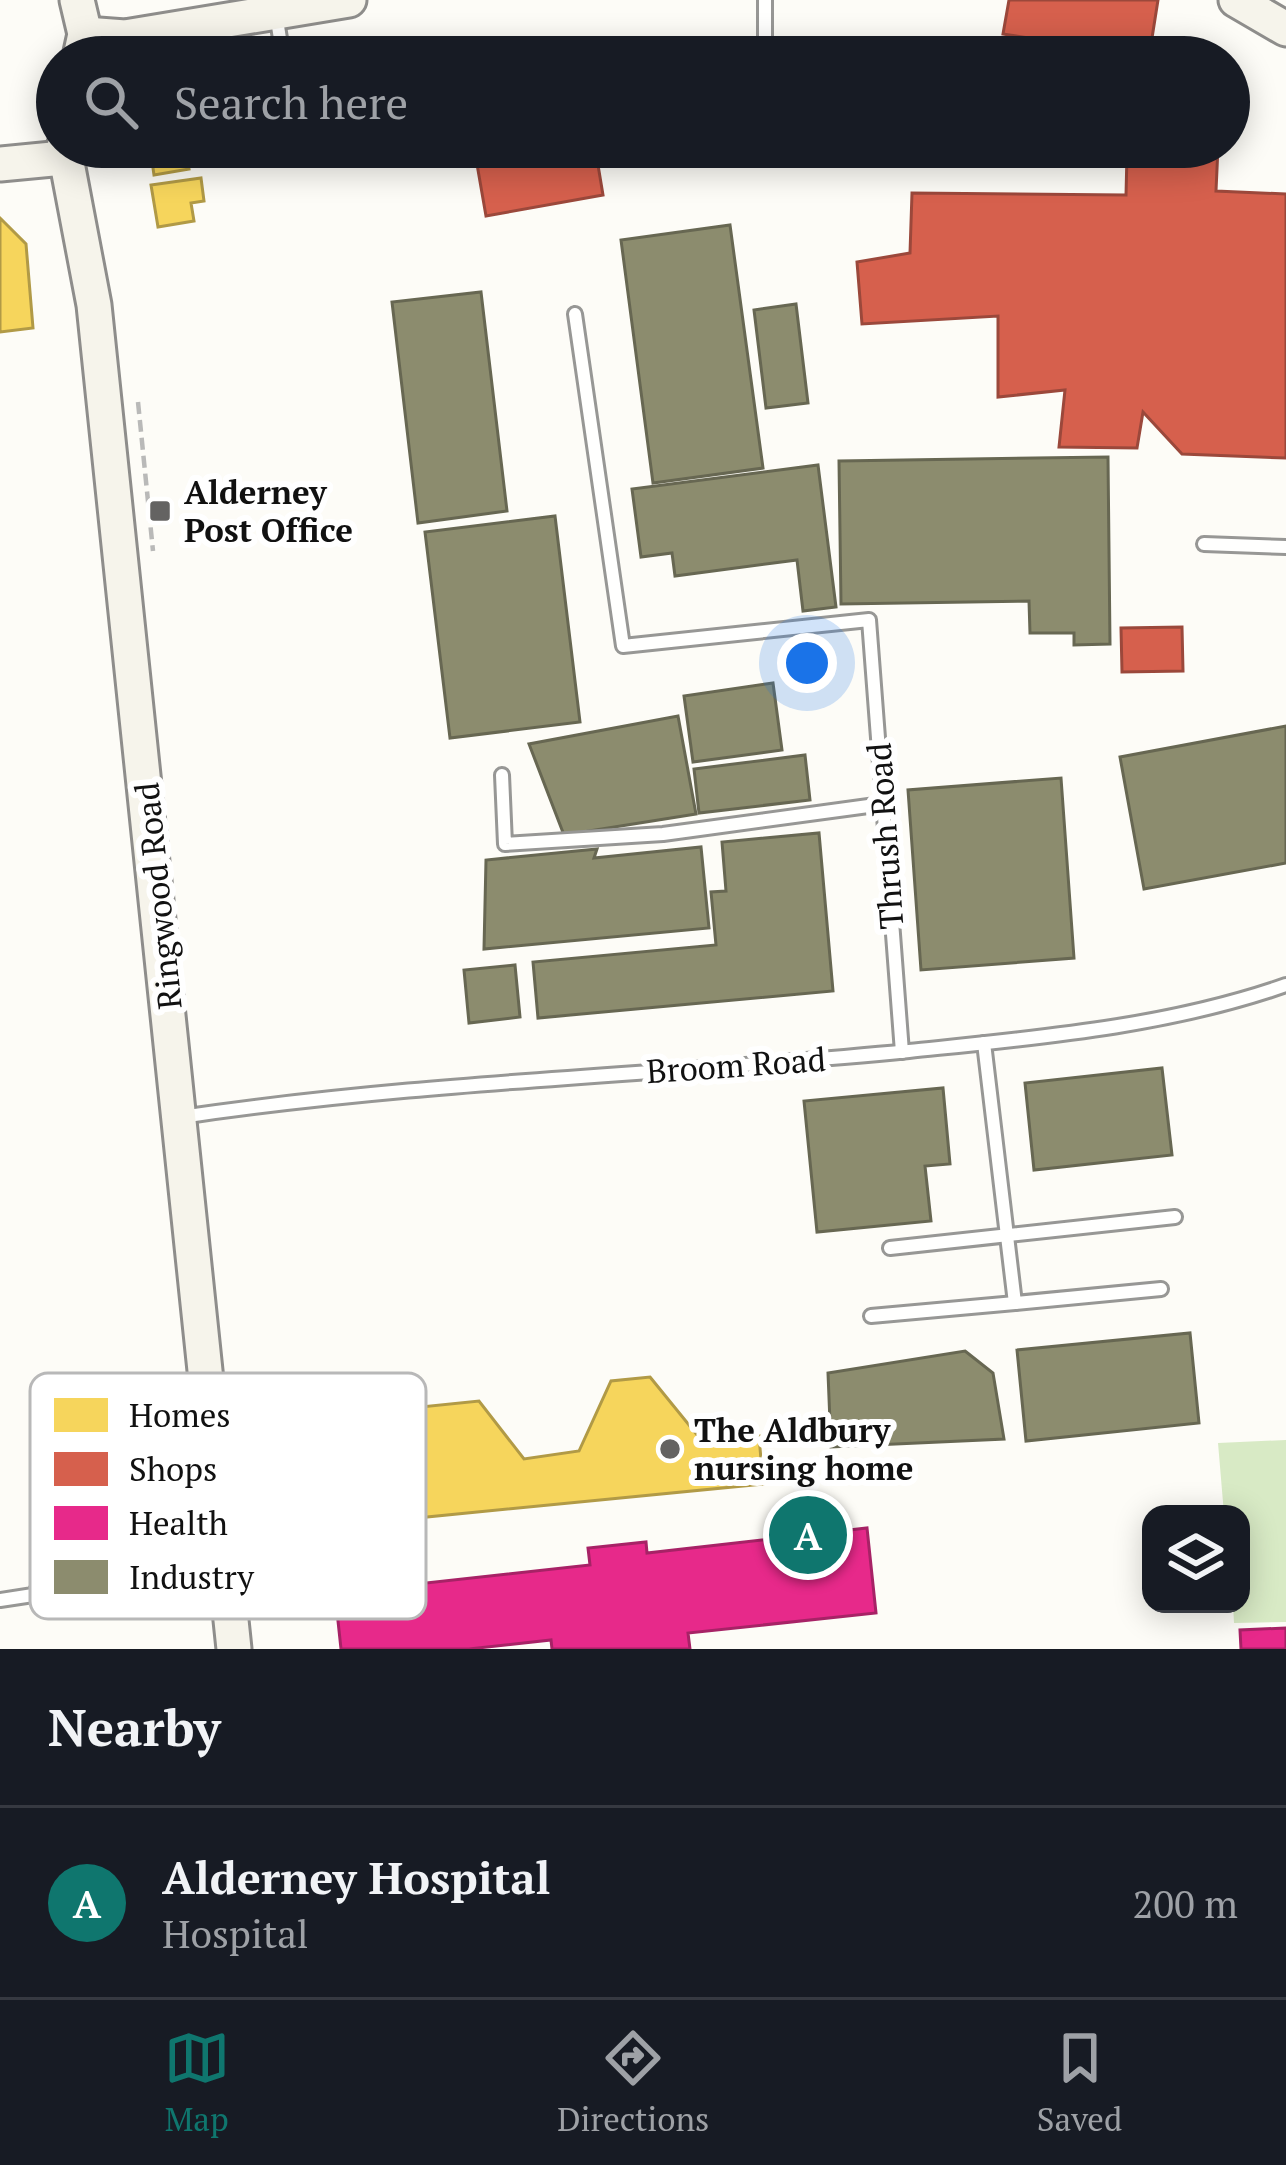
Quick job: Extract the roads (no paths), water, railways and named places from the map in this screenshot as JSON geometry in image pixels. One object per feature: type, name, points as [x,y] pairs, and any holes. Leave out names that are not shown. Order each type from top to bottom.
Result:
[{"type":"main road","points":[[77,0],[81,36]]},
{"type":"main road","points":[[131,36],[349,0]]},
{"type":"main road","points":[[1236,0],[1286,29]]},
{"type":"main road","points":[[0,164],[36,158]]},
{"type":"main road","name":"Ringwood Road","points":[[67,168],[82,222],[94,304],[208,1373]]},
{"type":"main road","name":"Ringwood Road","points":[[232,1619],[234,1649]]},
{"type":"lane","points":[[765,0],[765,36]]},
{"type":"lane","points":[[276,13],[280,36]]},
{"type":"lane","name":"Thrush Road","points":[[575,314],[623,646],[869,620],[902,1052]]},
{"type":"lane","points":[[1204,544],[1286,547]]},
{"type":"lane","points":[[502,775],[506,844],[663,834],[883,804]]},
{"type":"lane","name":"Broom Road","points":[[181,1117],[469,1082],[788,1064],[984,1043],[1138,1022],[1286,985]]},
{"type":"lane","points":[[984,1043],[1015,1303]]},
{"type":"lane","points":[[890,1249],[1175,1217]]},
{"type":"lane","points":[[871,1316],[1161,1289]]},
{"type":"lane","points":[[0,1600],[30,1595]]},
{"type":"place","name":"Alderney Post Office","points":[[160,511]]},
{"type":"place","name":"The Aldbury nursing home","points":[[670,1449]]},
{"type":"place","name":"Alderney Hospital","points":[[808,1535]]}]
